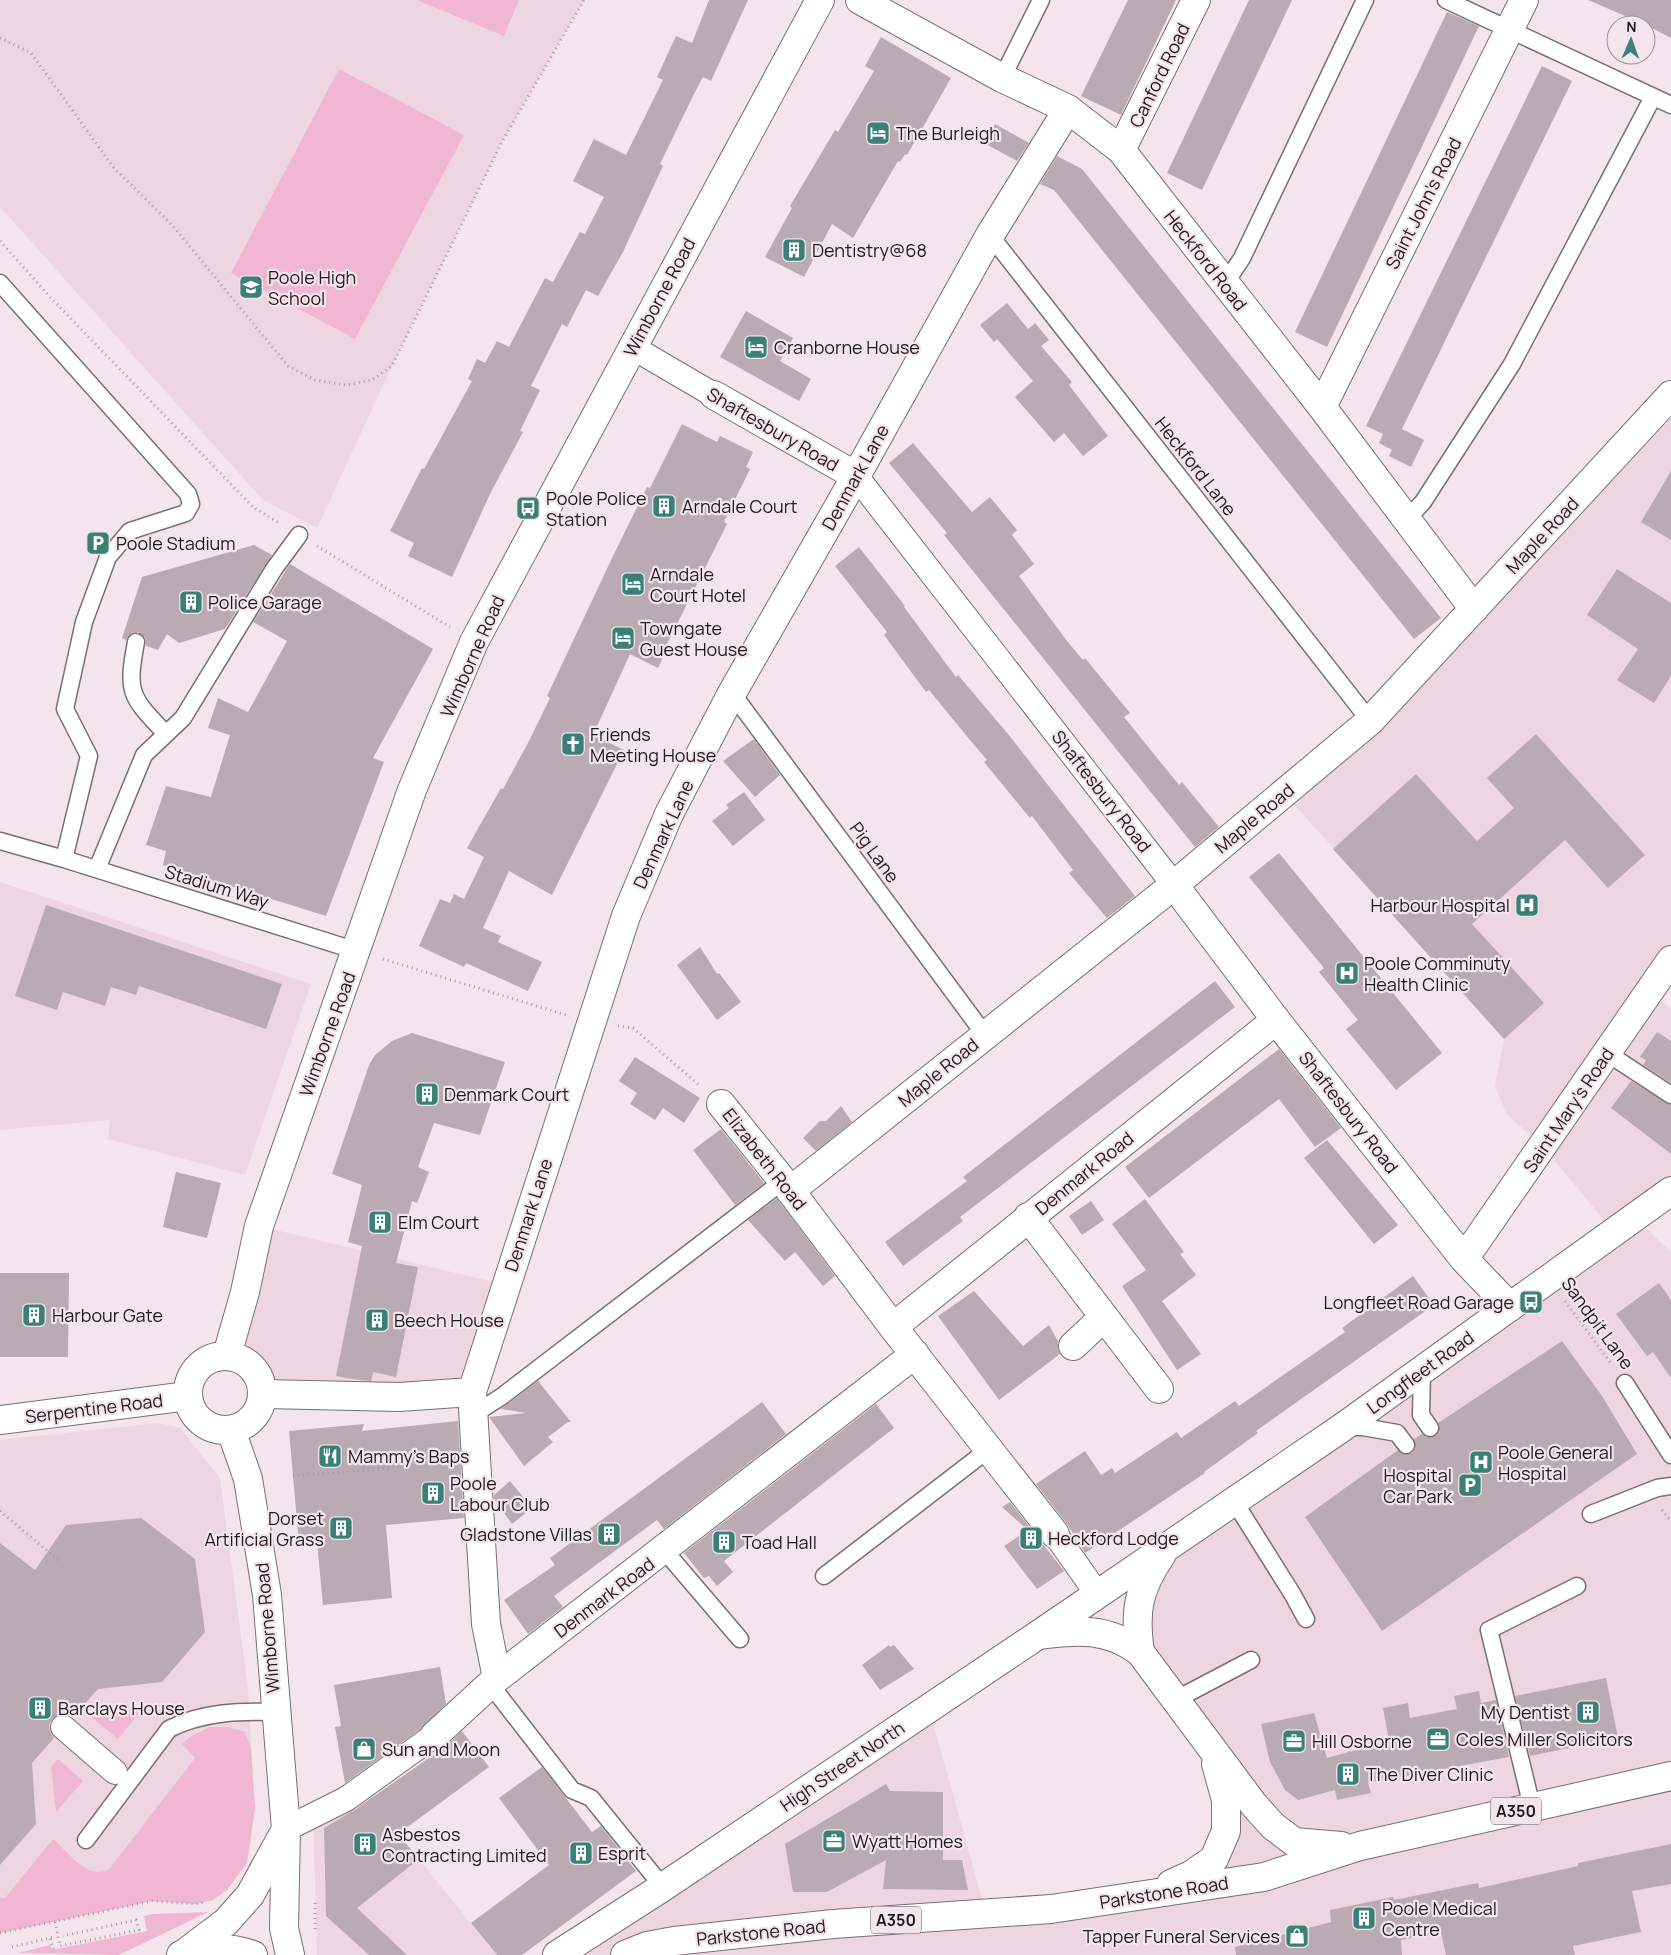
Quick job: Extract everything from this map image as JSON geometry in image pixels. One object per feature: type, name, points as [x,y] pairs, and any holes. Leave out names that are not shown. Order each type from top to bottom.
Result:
[{"type":"street","name":"Wimborne Road","points":[[227,1356],[245,1292],[259,1226],[412,790],[474,642],[820,0]]},
{"type":"street","name":"Heckford Road","points":[[860,0],[1002,78],[1068,109],[1121,150],[1224,285],[1322,407],[1474,609]]},
{"type":"street","name":"Canford Road","points":[[1121,150],[1196,0]]},
{"type":"street","name":"Saint John's Road","points":[[1322,407],[1524,0]]},
{"type":"street","name":"Denmark Lane","points":[[493,1681],[486,1624],[473,1403],[591,1023],[633,899],[669,814],[732,693],[856,476],[990,235],[1068,109]]},
{"type":"street","name":"Shaftesbury Road","points":[[632,347],[856,476],[1174,885],[1276,1020],[1464,1259],[1510,1307]]},
{"type":"street","name":"Maple Road","points":[[787,1186],[985,1035],[1174,885],[1370,720],[1671,395]]},
{"type":"street","name":"Saint Mary's Road","points":[[1464,1259],[1671,960]]},
{"type":"street","name":"Denmark Road","points":[[893,1327],[1276,1020]]},
{"type":"street","name":"Elizabeth Road","points":[[721,1104],[787,1186],[893,1327],[1055,1534]]},
{"type":"street","name":"Longfleet Road","points":[[1038,1635],[1343,1427],[1671,1191]]},
{"type":"street","points":[[1028,1217],[1159,1389]]},
{"type":"street","points":[[1073,1346],[1104,1318]]},
{"type":"street","name":"Denmark Road","points":[[286,1829],[346,1799],[435,1735],[493,1681],[915,1354]]},
{"type":"street","points":[[227,1356],[240,1358],[254,1369],[261,1380],[264,1394],[258,1412],[246,1425],[230,1430],[218,1430],[199,1420],[191,1409],[188,1396],[189,1383],[200,1365],[211,1358],[227,1356]]},
{"type":"street","points":[[264,1394],[399,1397],[473,1403]]},
{"type":"street","name":"Serpentine Road","points":[[0,1420],[188,1396]]},
{"type":"street","name":"Wimborne Road","points":[[230,1430],[248,1479],[264,1576],[286,1829],[284,1928],[290,1955]]},
{"type":"street","points":[[1055,1534],[1098,1594]]},
{"type":"street","name":"Longfleet Road","points":[[1140,1652],[1136,1623],[1139,1597],[1150,1571],[1166,1548]]},
{"type":"street","name":"High Street North","points":[[556,1955],[662,1887],[1038,1635],[1073,1631],[1101,1633],[1124,1640],[1140,1652]]},
{"type":"street","name":"A350","points":[[1140,1652],[1254,1805],[1273,1826],[1294,1842],[1322,1846],[1360,1846]]},
{"type":"street","points":[[63,1727],[115,1772]]},
{"type":"street","name":"A350","points":[[1146,1895],[1192,1874],[1214,1859],[1226,1831],[1226,1800],[1213,1750]]},
{"type":"street","name":"Parkstone Road","points":[[636,1950],[833,1924],[1051,1909],[1264,1877],[1360,1846],[1671,1776]]},
{"type":"street","points":[[183,1954],[226,1922],[250,1895],[286,1829]]},
{"type":"street","points":[[183,1954],[215,1949],[244,1951],[253,1955]]},
{"type":"lane","points":[[1002,78],[1041,0]]},
{"type":"lane","points":[[1224,285],[1242,258],[1366,0]]},
{"type":"lane","points":[[1446,0],[1671,105]]},
{"type":"lane","points":[[1407,519],[1423,502],[1512,364],[1653,97]]},
{"type":"lane","name":"Heckford Lane","points":[[990,235],[1370,720]]},
{"type":"lane","points":[[0,283],[188,494],[191,504],[186,514],[130,531],[108,557],[84,622],[65,708],[89,756],[64,859]]},
{"type":"lane","points":[[97,869],[144,755],[182,718],[274,569],[298,535]]},
{"type":"lane","points":[[136,642],[130,681],[134,695],[140,706],[166,734]]},
{"type":"lane","name":"Pig Lane","points":[[732,693],[985,1035]]},
{"type":"lane","name":"Stadium Way","points":[[0,841],[97,869],[357,951]]},
{"type":"lane","points":[[1607,1053],[1671,1095]]},
{"type":"lane","points":[[473,1403],[501,1397],[787,1186]]},
{"type":"lane","points":[[1422,1370],[1421,1415],[1430,1428]]},
{"type":"lane","points":[[1625,1383],[1671,1455]]},
{"type":"lane","points":[[1343,1427],[1369,1428],[1397,1433],[1406,1445]]},
{"type":"lane","points":[[824,1576],[989,1449]]},
{"type":"lane","points":[[1591,1514],[1657,1488],[1671,1486]]},
{"type":"lane","points":[[1234,1501],[1306,1618]]},
{"type":"lane","points":[[664,1550],[740,1639]]},
{"type":"lane","points":[[1532,1807],[1490,1630],[1577,1586]]},
{"type":"lane","points":[[1175,1700],[1251,1660]]},
{"type":"lane","points":[[493,1681],[572,1790],[591,1798],[662,1887]]},
{"type":"lane","points":[[86,1840],[170,1729],[185,1721],[208,1714],[275,1712]]},
{"type":"path","points":[[0,38],[31,53],[114,168],[173,226],[288,366],[316,380],[346,385],[372,380],[392,366],[503,140],[584,0]]},
{"type":"path","points":[[0,241],[50,297],[253,507],[474,642]]},
{"type":"path","name":"Elizabeth Road","points":[[357,951],[591,1023],[633,1028],[721,1104]]},
{"type":"path","name":"Sandpit Lane","points":[[1549,1278],[1625,1383]]},
{"type":"path","points":[[293,1476],[400,1468]]},
{"type":"path","points":[[0,1511],[58,1560]]},
{"type":"path","points":[[0,1933],[152,1901],[196,1904],[213,1900],[239,1907]]},
{"type":"path","points":[[56,1922],[60,1946],[139,1930],[136,1920],[63,1936]]},
{"type":"path","points":[[12,1947],[52,1938],[54,1951]]},
{"type":"shaded area","name":"Poole High School","points":[[0,0],[584,0],[503,140],[392,366],[317,528],[263,500],[0,207]]},
{"type":"shaded area","points":[[417,0],[519,0],[504,36]]},
{"type":"shaded area","points":[[339,69],[464,135],[355,339],[231,273]]},
{"type":"shaded area","points":[[1671,395],[1671,960],[1650,991],[1671,1009],[1671,1191],[1635,1217],[1671,1252],[1671,1955],[557,1955],[929,1708],[986,1913],[1146,1895],[1214,1859],[1213,1750],[1140,1652],[1150,1571],[1614,1232],[1543,1147],[1506,1113],[1495,1086],[1504,1039],[1284,793]]},
{"type":"shaded area","points":[[0,882],[311,984],[245,1175],[108,1139],[110,1120],[0,1130]]},
{"type":"shaded area","points":[[259,1226],[506,1285],[472,1392],[264,1394],[261,1380],[254,1369],[240,1358]]},
{"type":"shaded area","points":[[159,1423],[180,1428],[220,1478],[248,1688],[255,1809],[247,1863],[227,1890],[213,1900],[196,1904],[152,1901],[0,1933],[0,1440]]},
{"type":"shaded area","points":[[144,1707],[118,1739],[91,1717],[96,1711]]},
{"type":"shaded area","points":[[210,1727],[228,1727],[245,1732],[251,1749],[255,1809],[247,1863],[227,1890],[213,1900],[196,1904],[152,1901],[0,1933],[0,1898],[5,1898],[53,1839],[72,1858],[87,1869],[102,1872],[110,1868],[195,1758],[182,1744],[193,1735]]},
{"type":"shaded area","points":[[58,1759],[83,1781],[56,1812],[51,1766]]},
{"type":"shaded area","points":[[366,1795],[496,1955],[317,1955],[313,1814]]},
{"type":"shaded area","points":[[208,1912],[119,1955],[18,1953],[50,1945],[52,1950],[147,1931],[144,1916],[153,1914]]},
{"type":"building","points":[[709,0],[748,0],[711,81],[703,77],[694,94],[660,164],[663,166],[623,252],[598,296],[586,290],[567,327],[562,324],[531,386],[540,390],[520,431],[523,432],[491,492],[452,577],[408,556],[414,543],[390,531],[422,468],[424,469],[472,381],[468,379],[477,359],[485,363],[497,341],[509,347],[545,278],[553,282],[580,232],[585,234],[604,197],[573,181],[594,139],[626,155],[663,80],[657,77],[676,36],[692,43]]},
{"type":"building","points":[[1128,0],[1176,0],[1121,115],[1081,96]]},
{"type":"building","points":[[1249,0],[1292,0],[1202,190],[1167,173]]},
{"type":"building","points":[[1588,0],[1671,0],[1671,38],[1656,30],[1656,15],[1623,15]]},
{"type":"building","points":[[1447,12],[1479,26],[1327,347],[1295,332]]},
{"type":"building","points":[[881,37],[951,78],[907,155],[905,154],[900,162],[898,161],[853,238],[832,224],[804,277],[765,257],[792,208],[790,206],[835,130],[838,132],[874,71],[865,66]]},
{"type":"building","points":[[1542,66],[1572,81],[1402,429],[1424,440],[1411,467],[1389,456],[1392,450],[1379,443],[1383,434],[1366,426]]},
{"type":"building","points":[[995,124],[1029,143],[1017,161],[984,143]]},
{"type":"building","points":[[1057,156],[1082,169],[1441,618],[1414,639],[1054,190],[1040,184]]},
{"type":"building","points":[[1007,303],[1028,329],[1035,323],[1049,340],[1041,346],[1072,382],[1069,385],[1108,436],[1083,456],[1064,433],[1054,442],[1015,397],[1033,381],[997,339],[994,342],[980,325]]},
{"type":"building","name":"Cranborne House","points":[[746,311],[793,338],[780,361],[811,379],[799,401],[720,357]]},
{"type":"building","points":[[682,424],[717,442],[720,436],[753,452],[746,467],[750,469],[724,522],[727,524],[666,646],[668,647],[658,668],[630,654],[593,735],[624,750],[552,895],[509,871],[483,928],[501,936],[498,942],[542,962],[528,991],[466,963],[464,967],[419,946],[440,899],[450,903],[454,894],[464,899],[484,857],[467,848],[501,788],[503,789],[529,741],[550,698],[547,696],[614,554],[647,487],[650,488]]},
{"type":"building","points":[[913,443],[972,512],[990,497],[1017,530],[1012,535],[1034,564],[1019,576],[1067,641],[1083,660],[1085,658],[1130,713],[1124,717],[1179,785],[1182,782],[1219,827],[1195,847],[944,535],[947,533],[889,463]]},
{"type":"building","points":[[1671,471],[1671,540],[1641,522]]},
{"type":"building","name":"Police Garage","points":[[254,545],[272,555],[225,629],[179,643],[167,634],[158,650],[146,646],[145,638],[138,632],[132,633],[126,640],[122,638],[142,577]]},
{"type":"building","points":[[859,547],[905,606],[956,677],[958,675],[1008,734],[1135,896],[1107,918],[1069,873],[1073,870],[1032,816],[1030,818],[984,762],[987,760],[929,690],[926,692],[884,635],[887,632],[835,566]]},
{"type":"building","points":[[290,564],[433,649],[373,758],[384,762],[326,916],[163,865],[166,851],[146,845],[166,786],[211,797],[230,735],[208,728],[218,698],[248,712],[287,641],[253,622]]},
{"type":"building","points":[[1617,569],[1671,603],[1671,676],[1654,703],[1617,680],[1638,649],[1587,615]]},
{"type":"building","points":[[1536,734],[1645,855],[1608,888],[1565,840],[1472,924],[1544,1003],[1504,1039],[1333,849],[1416,774],[1477,841],[1514,808],[1487,778]]},
{"type":"building","points":[[754,739],[780,775],[755,797],[723,761]]},
{"type":"building","points":[[744,792],[765,820],[733,846],[712,821],[729,808],[726,805]]},
{"type":"building","name":"Poole Comminuty Health Clinic","points":[[1279,853],[1442,1053],[1396,1090],[1346,1029],[1358,1020],[1319,972],[1324,968],[1249,877]]},
{"type":"building","points":[[46,905],[282,984],[266,1029],[139,986],[136,995],[111,987],[105,1006],[63,992],[57,1010],[15,996]]},
{"type":"building","points":[[700,947],[717,974],[719,973],[741,1002],[717,1020],[677,965]]},
{"type":"building","points":[[1215,981],[1235,1007],[960,1217],[963,1221],[903,1266],[885,1242],[967,1181],[963,1177]]},
{"type":"building","points":[[1657,1032],[1671,1041],[1671,1083],[1643,1065],[1646,1060],[1640,1057]]},
{"type":"building","name":"Denmark Court","points":[[412,1033],[505,1062],[480,1135],[434,1123],[418,1167],[429,1172],[417,1203],[412,1201],[396,1263],[418,1267],[396,1377],[373,1372],[371,1381],[336,1376],[362,1246],[348,1242],[362,1185],[332,1174],[369,1065],[375,1055],[392,1041]]},
{"type":"building","points":[[1279,1049],[1341,1128],[1315,1147],[1279,1099],[1149,1198],[1125,1167]]},
{"type":"building","points":[[635,1057],[700,1098],[684,1123],[663,1108],[655,1120],[630,1104],[637,1093],[619,1081]]},
{"type":"building","points":[[1631,1081],[1671,1105],[1671,1154],[1611,1108]]},
{"type":"building","points":[[841,1106],[852,1122],[816,1151],[803,1138],[820,1121],[826,1121]]},
{"type":"building","points":[[721,1129],[764,1183],[735,1205],[693,1150]]},
{"type":"building","points":[[1327,1140],[1398,1225],[1374,1244],[1304,1158]]},
{"type":"building","points":[[176,1172],[221,1183],[207,1238],[163,1227]]},
{"type":"building","points":[[777,1198],[835,1276],[823,1286],[795,1252],[785,1261],[748,1220]]},
{"type":"building","points":[[1145,1199],[1184,1252],[1180,1254],[1196,1275],[1162,1301],[1201,1354],[1177,1370],[1122,1286],[1146,1270],[1112,1224]]},
{"type":"building","points":[[1091,1201],[1104,1220],[1082,1235],[1069,1216]]},
{"type":"building","name":"Harbour Gate","points":[[0,1273],[69,1273],[68,1357],[0,1357]]},
{"type":"building","points":[[1413,1276],[1434,1305],[1256,1431],[1258,1433],[1205,1473],[1085,1553],[1067,1524],[1036,1484],[1085,1451],[1101,1475],[1112,1468],[1115,1473],[1177,1432],[1181,1438],[1235,1401],[1239,1406],[1345,1332],[1342,1328]]},
{"type":"building","points":[[1659,1283],[1671,1300],[1671,1378],[1653,1352],[1647,1356],[1616,1314]]},
{"type":"building","points":[[974,1291],[1023,1346],[1049,1325],[1058,1341],[1060,1354],[999,1400],[938,1316]]},
{"type":"building","name":"Hospital Car Park","points":[[1562,1341],[1602,1396],[1637,1454],[1382,1631],[1305,1517],[1398,1450],[1403,1454],[1412,1453],[1415,1448],[1414,1439],[1422,1434],[1426,1437],[1435,1436],[1439,1432],[1438,1423]]},
{"type":"building","points":[[538,1381],[571,1422],[568,1422],[548,1437],[553,1442],[524,1466],[489,1417],[526,1413],[501,1409]]},
{"type":"building","points":[[762,1402],[786,1434],[664,1529],[657,1520],[554,1596],[563,1607],[528,1634],[504,1600],[555,1565],[550,1558]]},
{"type":"building","points":[[876,1404],[894,1428],[724,1561],[733,1572],[717,1586],[709,1576],[704,1578],[684,1553]]},
{"type":"building","points":[[458,1421],[464,1518],[386,1525],[392,1598],[323,1605],[317,1542],[299,1544],[289,1431],[364,1424],[362,1431]]},
{"type":"building","points":[[510,1481],[532,1508],[512,1524],[494,1499],[494,1495]]},
{"type":"building","name":"Heckford Lodge","points":[[1010,1502],[1064,1571],[1037,1589],[1004,1546],[1028,1530],[1002,1507]]},
{"type":"building","name":"Barclays House","points":[[141,1518],[195,1559],[205,1632],[162,1682],[98,1689],[73,1717],[65,1713],[53,1718],[49,1725],[50,1732],[54,1738],[32,1763],[36,1824],[0,1865],[0,1543],[35,1570],[66,1525]]},
{"type":"building","points":[[889,1645],[890,1647],[894,1645],[914,1669],[880,1690],[862,1665]]},
{"type":"building","points":[[440,1667],[446,1704],[422,1728],[345,1783],[335,1727],[341,1726],[334,1685]]},
{"type":"building","points":[[1606,1678],[1618,1738],[1530,1756],[1515,1696]]},
{"type":"building","points":[[1479,1691],[1481,1703],[1496,1700],[1509,1757],[1368,1783],[1371,1793],[1337,1800],[1335,1790],[1298,1800],[1285,1790],[1270,1762],[1261,1724],[1314,1713],[1327,1758],[1389,1741],[1383,1708],[1408,1703],[1410,1718],[1457,1709],[1454,1696]]},
{"type":"building","points":[[462,1731],[489,1767],[398,1834],[419,1859],[357,1908],[407,1955],[369,1955],[326,1916],[324,1828],[354,1810],[445,1747]]},
{"type":"building","name":"Esprit","points":[[542,1767],[592,1832],[601,1826],[636,1871],[522,1955],[497,1955],[471,1923],[549,1865],[499,1798]]},
{"type":"building","points":[[886,1784],[890,1791],[943,1792],[943,1860],[962,1860],[968,1890],[883,1889],[886,1860],[827,1892],[793,1892],[785,1844]]},
{"type":"building","points":[[1671,1844],[1671,1884],[1632,1891],[1641,1932],[1573,1946],[1575,1955],[1446,1955],[1441,1932],[1401,1940],[1402,1955],[1236,1955],[1235,1947],[1331,1922],[1330,1910],[1393,1897],[1394,1900],[1478,1883],[1479,1888],[1578,1866],[1578,1863]]},
{"type":"place","name":"The Burleigh","points":[[878,133]]},
{"type":"place","name":"Dentistry@68","points":[[794,250]]},
{"type":"place","name":"Poole High School","points":[[251,287]]},
{"type":"place","name":"Cranborne House","points":[[756,347]]},
{"type":"place","name":"Arndale Court","points":[[664,506]]},
{"type":"place","name":"Poole Police Station","points":[[528,508]]},
{"type":"place","name":"Poole Stadium","points":[[98,543]]},
{"type":"place","name":"Arndale Court Hotel","points":[[633,584]]},
{"type":"place","name":"Police Garage","points":[[191,602]]},
{"type":"place","name":"Towngate Guest House","points":[[623,638]]},
{"type":"place","name":"Friends Meeting House","points":[[573,744]]},
{"type":"place","name":"Harbour Hospital","points":[[1527,905]]},
{"type":"place","name":"Poole Comminuty Health Clinic","points":[[1347,973]]},
{"type":"place","name":"Denmark Court","points":[[427,1094]]},
{"type":"place","name":"Elm Court","points":[[380,1222]]},
{"type":"place","name":"Longfleet Road Garage","points":[[1531,1302]]},
{"type":"place","name":"Harbour Gate","points":[[34,1315]]},
{"type":"place","name":"Beech House","points":[[377,1320]]},
{"type":"place","name":"Mammy's Baps","points":[[330,1456]]},
{"type":"place","name":"Poole General Hospital","points":[[1481,1462]]},
{"type":"place","name":"Hospital Car Park","points":[[1470,1485]]},
{"type":"place","name":"Poole Labour Club","points":[[433,1493]]},
{"type":"place","name":"Dorset Artificial Grass","points":[[341,1528]]},
{"type":"place","name":"Gladstone Villas","points":[[609,1534]]},
{"type":"place","name":"Heckford Lodge","points":[[1031,1538]]},
{"type":"place","name":"Toad Hall","points":[[724,1542]]},
{"type":"place","name":"Barclays House","points":[[40,1708]]},
{"type":"place","name":"My Dentist","points":[[1588,1712]]},
{"type":"place","name":"Coles Miller Solicitors","points":[[1438,1739]]},
{"type":"place","name":"Hill Osborne","points":[[1294,1741]]},
{"type":"place","name":"Sun and Moon","points":[[364,1749]]},
{"type":"place","name":"The Diver Clinic","points":[[1348,1774]]},
{"type":"place","name":"Wyatt Homes","points":[[834,1841]]},
{"type":"place","name":"Asbestos Contracting Limited","points":[[365,1844]]},
{"type":"place","name":"Esprit","points":[[581,1853]]},
{"type":"place","name":"Poole Medical Centre","points":[[1364,1918]]},
{"type":"place","name":"Tapper Funeral Services","points":[[1297,1936]]}]
